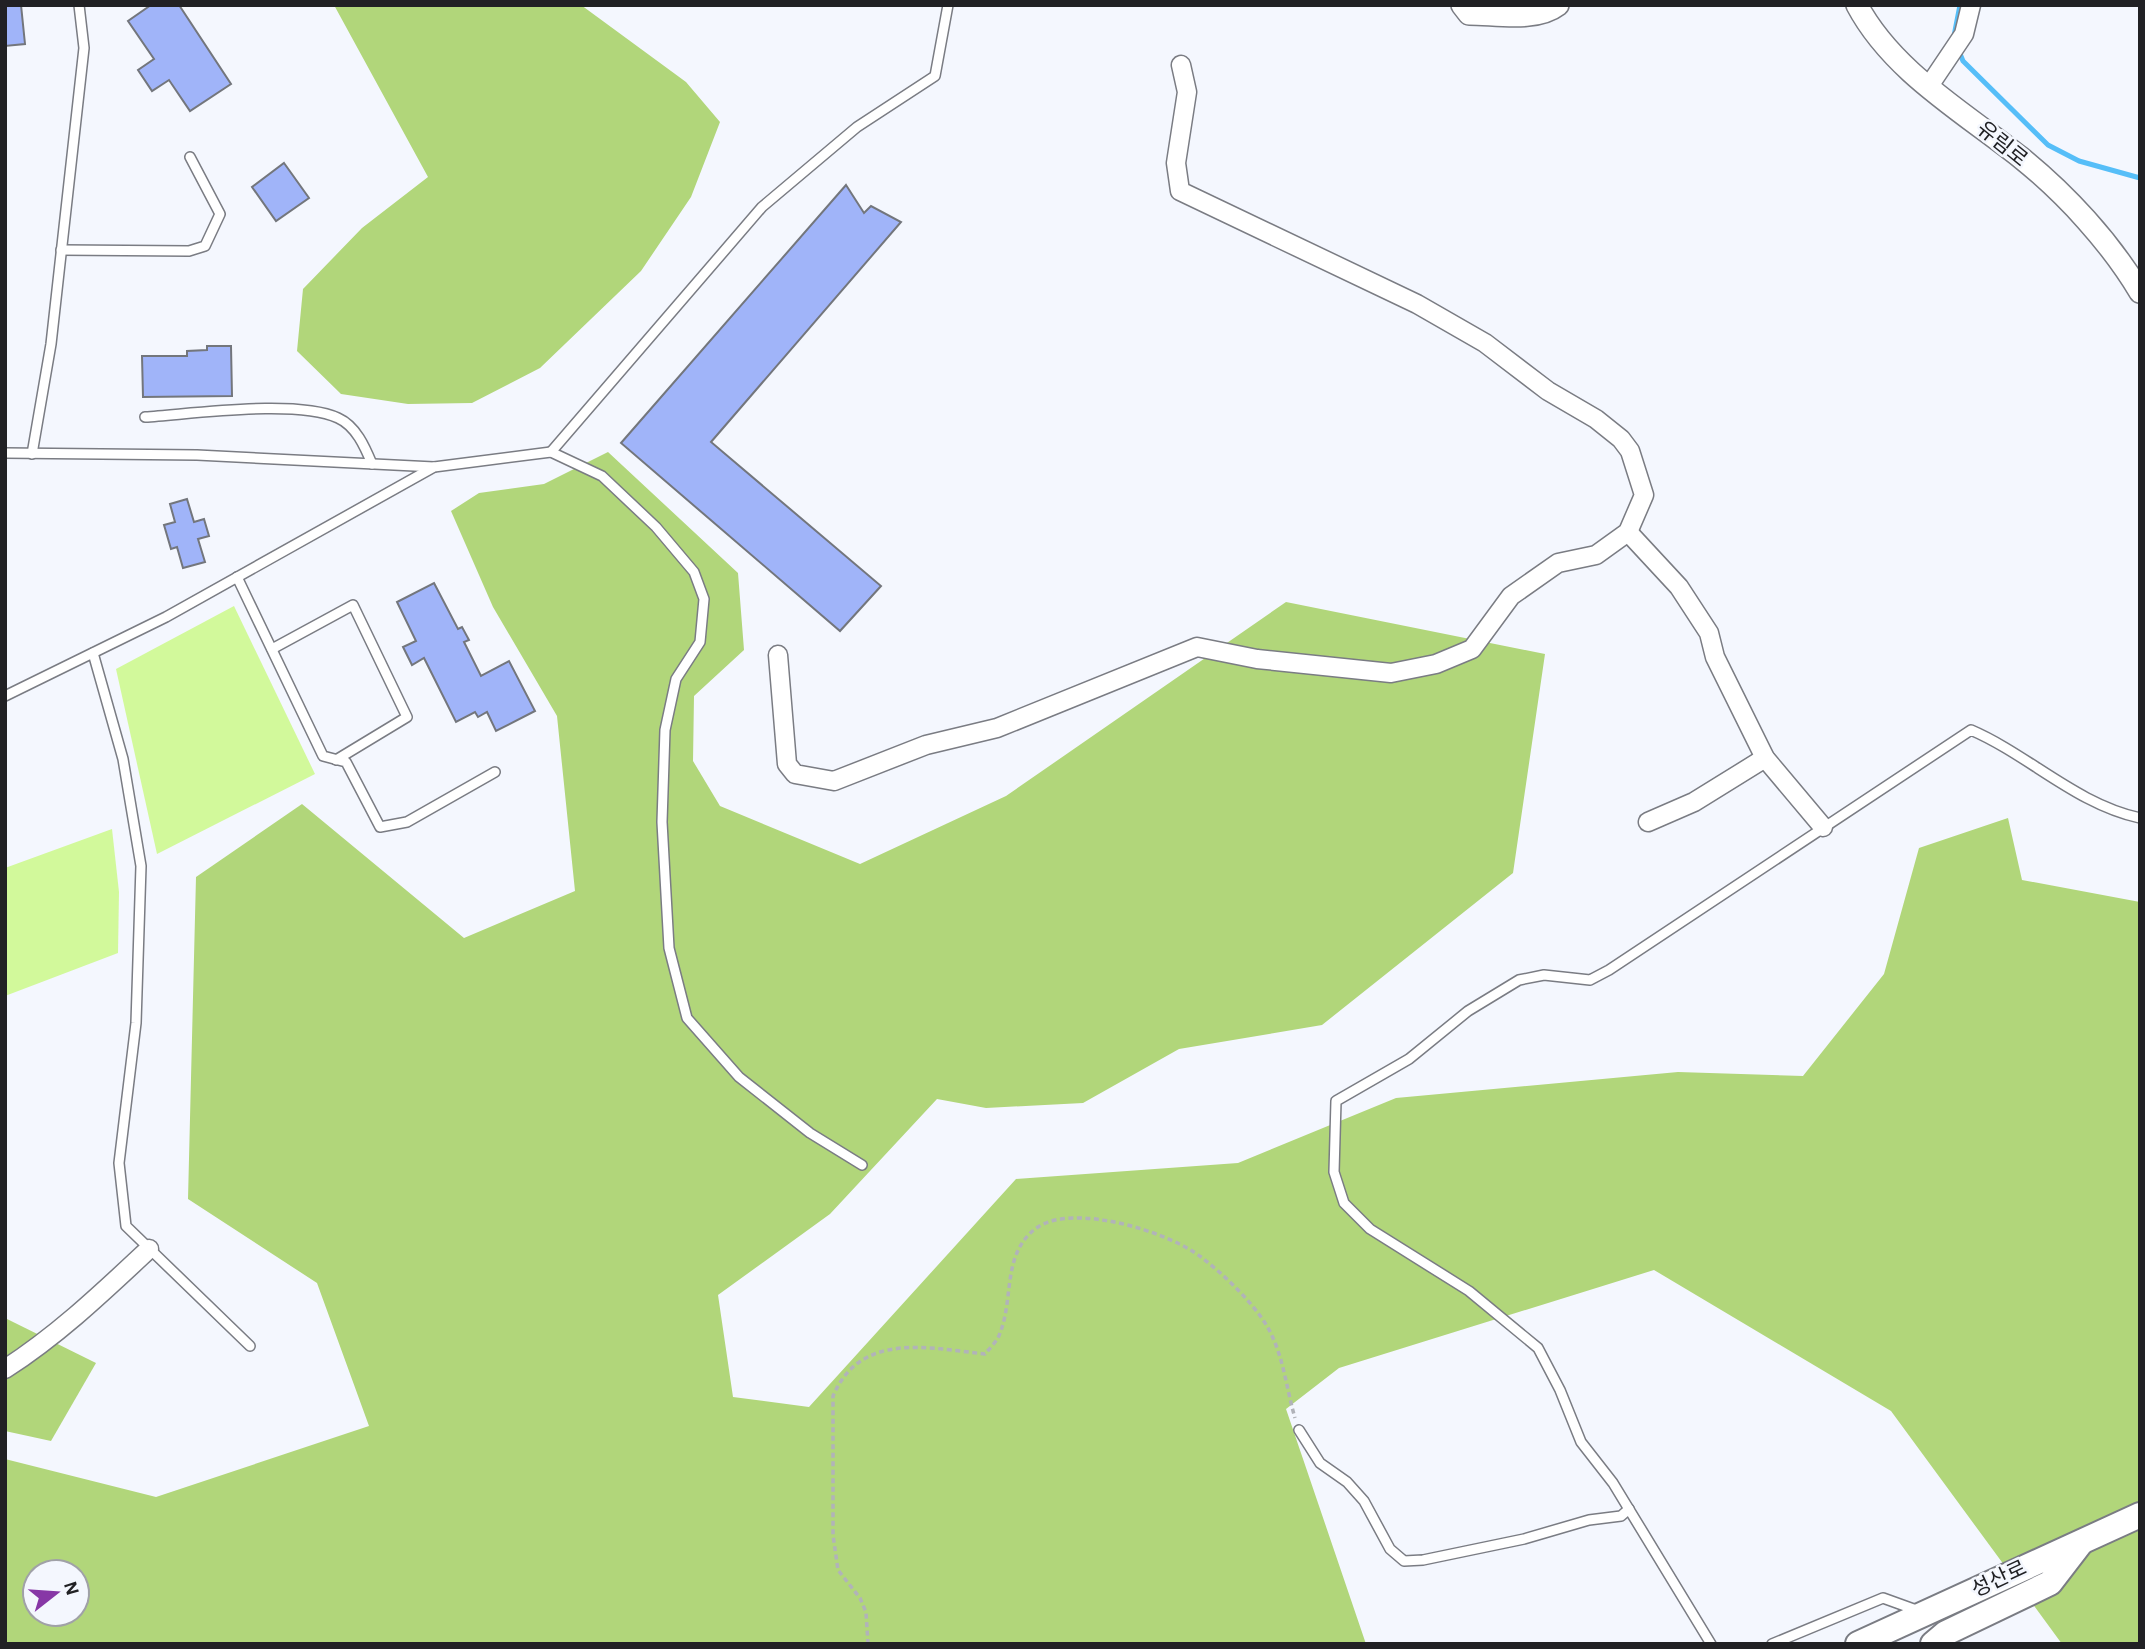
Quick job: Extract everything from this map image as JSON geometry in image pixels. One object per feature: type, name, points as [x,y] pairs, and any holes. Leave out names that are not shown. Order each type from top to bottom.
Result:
[{"type":"main road","name":"성산로","points":[[1858,1644],[2140,1515]]},
{"type":"main road","points":[[1933,1644],[1946,1633],[2050,1583],[2081,1541]]},
{"type":"street","points":[[1462,5],[1469,14],[1517,15],[1548,13],[1558,5]]},
{"type":"street","name":"유림로","points":[[1857,5],[1870,30],[1903,66],[1936,78],[2101,236],[2140,292]]},
{"type":"street","points":[[1936,78],[1964,34],[1971,5]]},
{"type":"street","points":[[778,655],[787,764],[795,774],[834,781],[926,745],[997,728],[1197,647],[1257,659],[1391,673],[1436,664],[1472,649],[1511,596],[1559,563],[1596,555],[1628,532],[1644,495],[1630,451],[1621,439],[1596,419],[1548,391],[1485,343],[1417,304],[1180,191],[1176,163],[1187,92],[1181,65]]},
{"type":"street","points":[[1628,532],[1679,587],[1709,633],[1715,657],[1765,758],[1824,827]]},
{"type":"street","points":[[1648,822],[1694,802],[1765,758]]},
{"type":"street","points":[[5,1369],[33,1352],[149,1249]]},
{"type":"lane","points":[[32,454],[51,344],[83,48],[79,5]]},
{"type":"lane","points":[[551,452],[762,207],[857,127],[935,76],[948,5]]},
{"type":"lane","points":[[61,250],[189,251],[205,246],[220,214],[190,157]]},
{"type":"lane","points":[[145,417],[300,409],[339,418],[360,437],[372,464]]},
{"type":"lane","points":[[5,453],[197,455],[434,467],[551,452],[602,476],[656,527],[694,572],[704,599],[700,642],[676,679],[665,730],[662,822],[669,947],[687,1018],[739,1077],[810,1133],[862,1165]]},
{"type":"lane","points":[[5,696],[237,577],[434,467]]},
{"type":"lane","points":[[237,577],[323,756],[346,762],[380,827],[407,822],[495,772]]},
{"type":"lane","points":[[272,649],[353,605],[407,717],[336,760]]},
{"type":"lane","points":[[93,653],[123,760],[142,866],[136,1023],[119,1163],[126,1226],[250,1346]]},
{"type":"lane","points":[[1711,1644],[1629,1509],[1581,1442],[1560,1390],[1538,1348],[1469,1291],[1370,1229],[1344,1203],[1334,1172],[1336,1101],[1409,1059],[1468,1011],[1519,980],[1544,975],[1590,980],[1609,970],[1971,730],[1999,742],[2060,784],[2122,814],[2140,818]]},
{"type":"lane","points":[[1298,1430],[1320,1463],[1347,1482],[1364,1501],[1390,1549],[1404,1561],[1524,1539],[1589,1520],[1621,1516],[1629,1509]]},
{"type":"lane","points":[[1772,1644],[1883,1598],[1924,1613]]},
{"type":"path","points":[[868,1644],[866,1612],[860,1598],[838,1570],[834,1535],[832,1396],[841,1377],[857,1363],[898,1346],[985,1354],[1000,1334],[1012,1268],[1019,1247],[1037,1227],[1069,1217],[1103,1217],[1169,1239],[1199,1255],[1231,1283],[1262,1318],[1278,1350],[1298,1430]]},
{"type":"green space","points":[[334,5],[581,5],[686,82],[720,122],[691,197],[641,271],[540,368],[472,403],[408,404],[341,394],[297,351],[303,289],[362,228],[428,177]]},
{"type":"green space","points":[[608,452],[738,573],[744,650],[694,696],[693,761],[720,806],[860,864],[1006,796],[1286,602],[1545,654],[1513,873],[1322,1025],[1179,1049],[1083,1103],[986,1108],[937,1099],[830,1214],[718,1295],[733,1397],[809,1407],[1016,1179],[1238,1163],[1396,1098],[1678,1072],[1803,1076],[1884,974],[1919,848],[2008,818],[2022,880],[2140,902],[2140,1644],[2062,1644],[1891,1411],[1654,1270],[1339,1368],[1286,1409],[1366,1644],[5,1644],[5,1459],[156,1497],[369,1426],[317,1283],[188,1199],[196,877],[302,804],[464,938],[575,891],[557,716],[493,607],[451,511],[479,493],[544,484]]},
{"type":"green space","points":[[234,606],[315,774],[157,854],[116,669]]},
{"type":"green space","points":[[112,829],[119,892],[118,953],[5,996],[5,868]]},
{"type":"green space","points":[[5,1318],[96,1363],[51,1441],[5,1431]]},
{"type":"building","points":[[5,5],[21,5],[25,44],[5,46]]},
{"type":"building","points":[[151,5],[179,5],[231,84],[190,111],[169,80],[152,91],[138,70],[154,59],[128,21]]},
{"type":"building","points":[[284,163],[309,198],[276,221],[252,187]]},
{"type":"building","points":[[846,185],[864,213],[871,206],[901,222],[711,442],[881,586],[840,631],[621,443]]},
{"type":"building","points":[[207,346],[231,346],[232,396],[143,397],[142,356],[187,356],[187,351],[207,350]]},
{"type":"building","points":[[187,499],[194,522],[204,519],[209,536],[198,539],[205,562],[183,568],[177,547],[171,549],[164,525],[175,522],[170,504]]},
{"type":"building","points":[[434,583],[458,629],[462,627],[469,640],[464,642],[481,676],[509,661],[535,711],[496,731],[487,712],[478,717],[475,712],[456,722],[424,658],[412,665],[403,647],[416,641],[397,602]]},
{"type":"waterway","points":[[1954,36],[1960,5]]},
{"type":"waterway","points":[[1958,49],[1963,61],[2048,145],[2079,161],[2140,178]]}]
